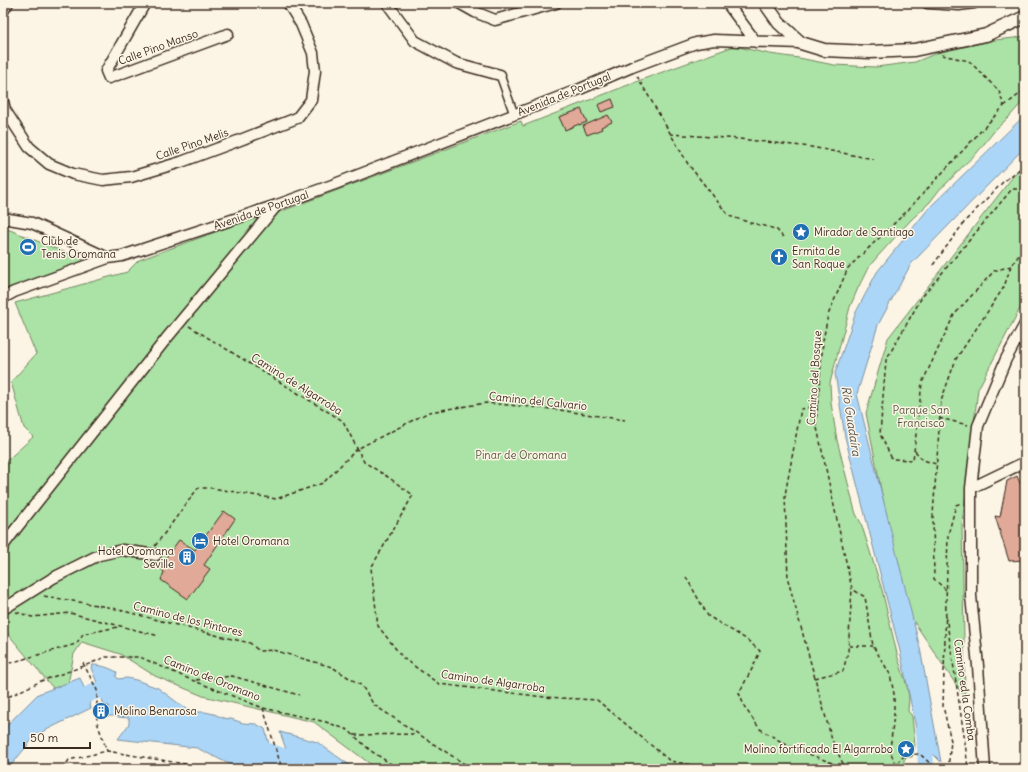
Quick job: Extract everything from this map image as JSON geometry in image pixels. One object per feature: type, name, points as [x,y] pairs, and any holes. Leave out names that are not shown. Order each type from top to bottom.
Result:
[{"type":"street","points":[[3,11],[8,3]]},
{"type":"street","name":"Calle Pino Manso","points":[[145,3],[106,71],[109,78],[228,34]]},
{"type":"street","name":"Calle Pino Melis","points":[[3,101],[5,110],[29,147],[49,164],[73,174],[103,180],[131,177],[181,162],[297,118],[311,100],[315,71],[313,53],[301,24],[288,3]]},
{"type":"street","points":[[388,3],[415,42],[456,63],[500,75],[514,114]]},
{"type":"street","points":[[459,3],[475,12],[495,20],[556,3]]},
{"type":"street","points":[[727,3],[756,42]]},
{"type":"street","points":[[765,3],[779,23],[801,43]]},
{"type":"street","points":[[926,3],[959,5],[974,3]]},
{"type":"street","name":"Avenida de Portugal","points":[[3,298],[14,292],[108,258],[122,256],[277,205],[335,184],[696,43],[714,40],[801,43],[824,50],[870,52],[914,50],[986,34],[1023,17]]},
{"type":"street","points":[[3,546],[180,321],[277,205]]},
{"type":"street","points":[[3,218],[32,223],[108,258]]},
{"type":"street","points":[[985,769],[978,666],[971,596],[971,488],[978,426],[1006,359],[1025,324]]},
{"type":"street","points":[[971,488],[1025,462]]},
{"type":"street","points":[[4,608],[53,578],[100,555],[122,550],[153,555]]},
{"type":"path","points":[[940,55],[969,61],[999,91],[1004,106]]},
{"type":"path","points":[[632,67],[688,164],[729,216],[777,230],[783,237]]},
{"type":"path","name":"Camino del Bosque","points":[[815,678],[843,671],[849,646],[852,589],[816,424],[823,341],[828,315],[848,268],[905,213],[1004,106],[1025,90]]},
{"type":"path","points":[[670,134],[739,139],[811,147],[873,159]]},
{"type":"path","points":[[933,265],[966,220],[1003,182],[1025,165]]},
{"type":"path","points":[[1011,266],[994,271],[954,315],[922,383],[914,460],[892,458],[880,434],[886,360],[922,297],[1012,189],[1025,189]]},
{"type":"path","points":[[946,590],[934,579],[933,515],[940,401],[956,359],[1004,287],[1011,266],[1025,247]]},
{"type":"path","name":"Camino de Algarroba","points":[[180,321],[343,421],[364,462],[413,495],[371,568],[378,626],[403,658],[439,684],[544,697],[597,700],[670,761],[708,769]]},
{"type":"path","name":"Camino del Calvario","points":[[153,555],[198,488],[212,488],[276,499],[323,483],[357,449],[429,412],[486,403],[553,409],[625,420]]},
{"type":"path","points":[[818,406],[801,409],[785,495],[788,580],[832,740],[845,768]]},
{"type":"path","points":[[939,418],[967,425]]},
{"type":"path","points":[[914,451],[923,460],[937,464]]},
{"type":"path","points":[[948,769],[951,741],[943,706],[948,535],[956,505],[971,499]]},
{"type":"path","points":[[686,577],[708,616],[746,638],[760,651],[739,693],[745,708],[760,729],[785,744],[845,768],[855,769]]},
{"type":"path","points":[[852,589],[865,597],[873,646],[890,674],[894,694],[894,714],[890,750],[895,764]]},
{"type":"path","name":"Camino de los Pintores","points":[[29,593],[108,606],[250,643],[259,650],[273,650],[332,667],[362,686],[374,705],[472,769]]},
{"type":"path","points":[[4,608],[32,617],[70,612],[159,636]]},
{"type":"path","name":"Camino ed la Comba","points":[[946,612],[968,769]]},
{"type":"path","points":[[3,665],[76,644],[83,634],[120,626]]},
{"type":"path","points":[[849,646],[873,646]]},
{"type":"path","name":"Camino de Oromano","points":[[3,701],[6,698],[41,681],[106,657],[140,657],[263,708],[326,722],[348,730],[371,751],[394,766],[410,769]]},
{"type":"path","points":[[83,663],[97,690],[97,722],[107,750]]},
{"type":"path","points":[[194,680],[232,676],[299,695]]},
{"type":"path","points":[[263,708],[282,769]]},
{"type":"path","points":[[354,735],[417,734]]},
{"type":"path","points":[[64,768],[69,760],[107,750],[185,764],[199,769]]},
{"type":"path","points":[[893,769],[895,764],[905,755],[920,754],[936,769]]},
{"type":"path","points":[[64,768],[109,769]]},
{"type":"green space","name":"Pinar de Oromana","points":[[1025,36],[1025,99],[996,129],[976,154],[940,189],[930,202],[910,221],[868,268],[850,307],[830,383],[831,403],[837,440],[854,507],[861,523],[882,590],[898,658],[907,686],[909,697],[908,711],[912,716],[915,745],[912,757],[906,757],[904,760],[904,769],[377,769],[314,722],[203,696],[155,676],[120,654],[82,642],[74,654],[67,689],[53,688],[3,628],[3,464],[33,437],[24,428],[11,382],[36,354],[15,303],[127,272],[139,260],[243,222],[282,211],[521,121],[523,126],[646,78],[734,46],[834,65],[876,67],[915,62],[937,53],[995,40]]},
{"type":"green space","name":"Parque San Francisco","points":[[1025,161],[1025,299],[978,389],[962,524],[965,698],[904,607],[866,413],[888,338]]},
{"type":"green space","name":"Club de Tenis Oromana","points":[[3,228],[10,230],[96,265],[3,299]]},
{"type":"water","points":[[1025,115],[1025,147],[911,264],[878,325],[857,394],[920,648],[941,762],[918,738],[900,651],[845,437],[835,373],[856,312],[877,272],[929,208]]},
{"type":"water","points":[[92,665],[105,667],[117,672],[116,676],[118,679],[127,678],[136,680],[158,688],[186,709],[195,712],[214,714],[243,723],[256,724],[265,729],[271,752],[281,769],[239,769],[197,748],[118,739],[129,724],[129,718],[105,716],[104,707],[109,706],[104,705],[91,668]]},
{"type":"water","points":[[80,678],[91,708],[36,735],[8,769],[3,769],[3,729],[38,694]]},
{"type":"water","points":[[280,732],[317,742],[355,769],[296,769],[289,758]]},
{"type":"building","points":[[612,99],[615,107],[601,112],[598,105]]},
{"type":"building","points":[[581,109],[587,122],[565,130],[559,117]]},
{"type":"building","points":[[608,115],[612,122],[601,127],[602,129],[587,135],[583,126]]},
{"type":"building","points":[[1017,476],[1023,490],[1025,560],[1009,561],[995,516],[1000,517],[1007,481]]},
{"type":"building","name":"Hotel Oromana Seville","points":[[224,511],[235,519],[204,565],[210,569],[188,599],[161,580],[164,572],[159,567],[179,540],[195,550]]},
{"type":"waterway","name":"Río Guadaíra","points":[[67,701],[87,695],[97,690],[120,694]]},
{"type":"waterway","name":"Río Guadaíra","points":[[924,727],[926,769]]},
{"type":"waterway","name":"Río Guadaíra","points":[[251,745],[289,758],[321,763],[332,769]]},
{"type":"place","name":"Mirador de Santiago","points":[[801,232]]},
{"type":"place","name":"Club de Tenis Oromana","points":[[28,247]]},
{"type":"place","name":"Ermita de San Roque","points":[[779,257]]},
{"type":"place","name":"Hotel Oromana","points":[[200,541]]},
{"type":"place","name":"Hotel Oromana Seville","points":[[187,557]]},
{"type":"place","name":"Molino Benarosa","points":[[101,711]]},
{"type":"place","name":"Molino fortificado El Algarrobo","points":[[906,749]]}]
